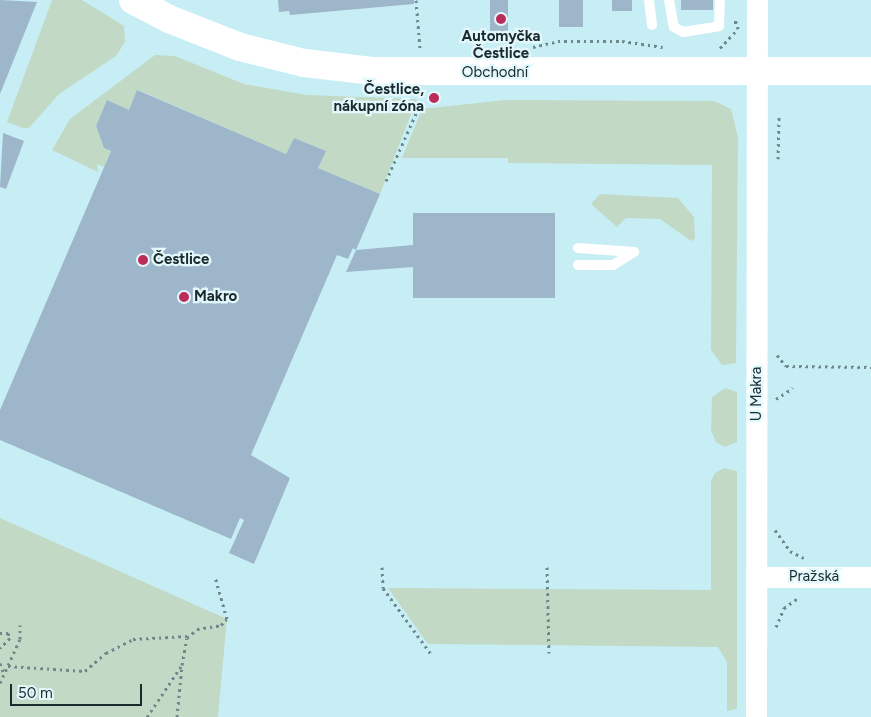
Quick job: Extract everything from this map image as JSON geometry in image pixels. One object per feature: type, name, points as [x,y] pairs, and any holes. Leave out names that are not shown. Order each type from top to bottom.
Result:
[{"type":"street","name":"Obchodní","points":[[132,0],[169,19],[240,47],[321,66],[447,73],[871,71]]},
{"type":"street","name":"U Makra","points":[[756,717],[759,72],[757,0]]},
{"type":"street","name":"Pražská","points":[[757,577],[871,577]]},
{"type":"lane","points":[[649,0],[652,25]]},
{"type":"lane","points":[[668,0],[674,27],[683,32],[719,26],[720,0]]},
{"type":"lane","points":[[578,248],[634,252],[612,265],[578,265]]},
{"type":"path","points":[[416,0],[420,50]]},
{"type":"path","points":[[714,50],[724,47],[738,29]]},
{"type":"path","points":[[524,49],[558,42],[622,41],[668,48]]},
{"type":"path","points":[[413,50],[429,50]]},
{"type":"path","points":[[386,181],[421,102]]},
{"type":"path","points":[[778,166],[779,117]]},
{"type":"path","points":[[775,352],[786,366],[871,367]]},
{"type":"path","points":[[775,404],[780,395],[793,388]]},
{"type":"path","points":[[775,521],[775,530],[790,551],[807,559]]},
{"type":"path","points":[[382,567],[383,588],[431,654]]},
{"type":"path","points":[[547,567],[548,653]]},
{"type":"path","points":[[8,666],[86,671],[127,641],[188,636],[197,629],[221,625],[226,619],[215,577]]},
{"type":"path","points":[[776,637],[784,608],[800,596],[809,597]]},
{"type":"path","points":[[0,683],[20,639],[20,625]]},
{"type":"path","points":[[0,633],[8,633],[10,638],[0,648]]},
{"type":"path","points":[[177,717],[182,665],[188,636]]},
{"type":"path","points":[[0,663],[4,674]]},
{"type":"path","points":[[147,717],[182,665]]},
{"type":"green space","points":[[52,0],[82,0],[124,26],[125,42],[116,56],[59,94],[29,128],[23,128],[7,122]]},
{"type":"green space","points":[[155,55],[175,56],[244,84],[307,95],[417,99],[380,194],[318,168],[325,151],[294,138],[286,154],[138,90],[129,110],[107,101],[96,126],[104,148],[111,151],[104,167],[97,164],[98,172],[52,150],[70,119]]},
{"type":"green space","points":[[505,100],[714,101],[731,109],[738,137],[736,363],[722,365],[711,350],[712,165],[508,163],[508,158],[402,158],[422,109]]},
{"type":"green space","points":[[600,194],[678,198],[694,217],[695,239],[691,241],[660,219],[626,218],[617,227],[591,204]]},
{"type":"green space","points":[[725,388],[737,392],[737,442],[725,447],[716,442],[711,430],[712,397]]},
{"type":"green space","points":[[724,468],[737,471],[737,708],[733,710],[727,711],[727,662],[718,647],[428,644],[388,588],[711,590],[711,481],[715,473]]},
{"type":"green space","points":[[0,518],[227,619],[218,717],[0,717]]},
{"type":"building","points":[[0,0],[37,2],[0,94]]},
{"type":"building","points":[[278,0],[414,0],[414,4],[290,15],[289,11],[279,12]]},
{"type":"building","name":"Automyčka Čestlice","points":[[490,0],[508,0],[508,38],[490,38]]},
{"type":"building","points":[[559,0],[583,0],[583,27],[559,27]]},
{"type":"building","points":[[612,0],[632,0],[632,11],[612,11]]},
{"type":"building","points":[[681,0],[713,0],[713,10],[681,10]]},
{"type":"building","name":"Makro","points":[[137,90],[286,154],[294,138],[326,151],[318,168],[380,194],[356,250],[353,248],[348,259],[337,255],[251,455],[290,478],[254,564],[229,553],[244,520],[240,518],[231,539],[0,440],[0,410],[111,151],[104,148],[96,126],[107,100],[129,110]]},
{"type":"building","points":[[3,133],[24,141],[6,189],[0,187]]},
{"type":"building","points":[[413,213],[555,213],[555,298],[413,298],[413,267],[346,272],[356,250],[413,245]]},
{"type":"place","name":"Automyčka Čestlice","points":[[501,19]]},
{"type":"place","name":"Čestlice, nákupní zóna","points":[[434,98]]},
{"type":"place","name":"Čestlice","points":[[143,260]]},
{"type":"place","name":"Makro","points":[[184,297]]}]
